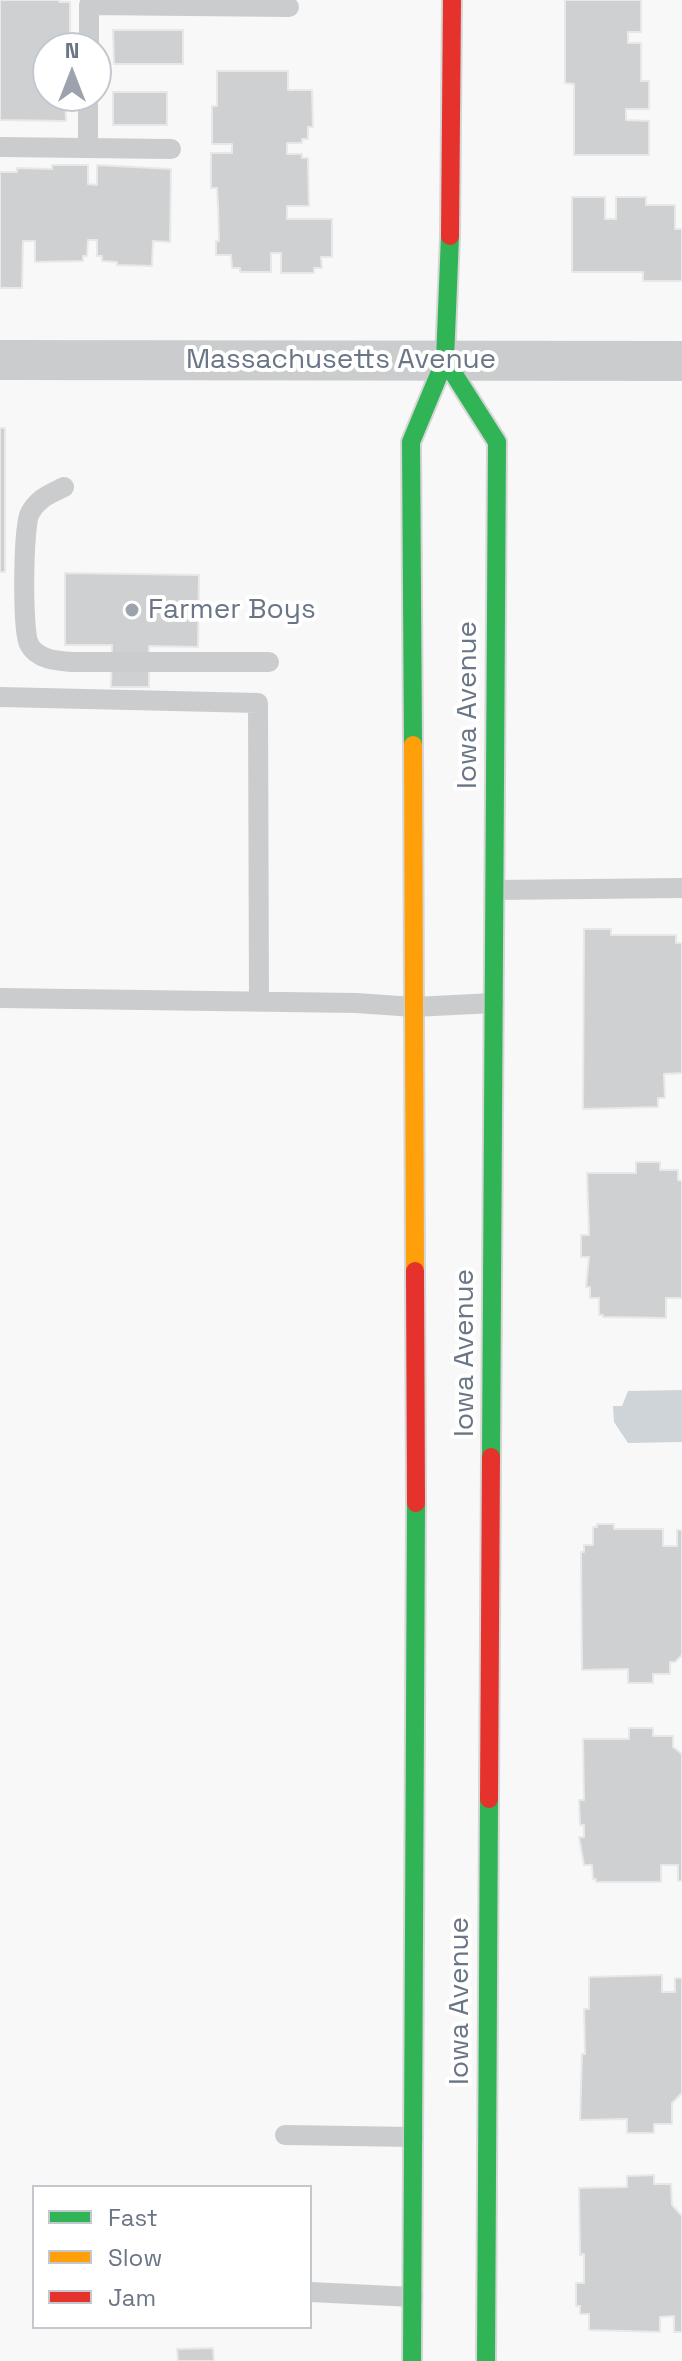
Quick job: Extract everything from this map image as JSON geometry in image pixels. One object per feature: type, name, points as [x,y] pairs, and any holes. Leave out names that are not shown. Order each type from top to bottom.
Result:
[{"type":"main road","name":"Iowa Avenue","points":[[412,2361],[416,1447],[411,442],[445,360],[449,295],[452,0]]},
{"type":"main road","name":"Iowa Avenue","points":[[445,360],[497,442],[486,2361]]},
{"type":"street","name":"Massachusetts Avenue","points":[[0,360],[682,361]]},
{"type":"lane","points":[[89,32],[89,5],[289,7]]},
{"type":"lane","points":[[88,112],[88,148]]},
{"type":"lane","points":[[0,147],[171,149]]},
{"type":"lane","points":[[64,487],[41,498],[28,515],[24,619],[30,645],[47,659],[73,662],[269,662]]},
{"type":"lane","points":[[0,697],[258,703],[259,1002]]},
{"type":"lane","points":[[495,890],[682,888]]},
{"type":"lane","points":[[0,998],[356,1003],[414,1007],[494,1003]]},
{"type":"lane","points":[[285,2135],[413,2137]]},
{"type":"lane","points":[[312,2292],[413,2297]]},
{"type":"shaded area","points":[[682,1390],[682,1442],[628,1443],[614,1422],[613,1406],[622,1406],[628,1391]]},
{"type":"building","points":[[0,0],[70,2],[70,32],[32,32],[32,112],[66,112],[66,121],[0,120]]},
{"type":"building","points":[[565,0],[641,0],[641,32],[628,32],[628,43],[641,43],[641,81],[649,81],[649,109],[626,109],[626,120],[649,121],[649,155],[574,155],[574,84],[565,83]]},
{"type":"building","points":[[113,30],[183,30],[183,64],[114,64]]},
{"type":"building","points":[[217,71],[288,71],[288,90],[312,90],[313,127],[308,127],[308,139],[302,139],[302,143],[287,143],[287,154],[302,154],[302,158],[308,158],[309,206],[287,206],[287,219],[332,219],[332,257],[321,257],[322,268],[314,268],[314,273],[281,273],[281,253],[271,253],[271,272],[240,272],[240,268],[232,268],[231,255],[216,255],[216,241],[219,241],[218,206],[217,188],[211,188],[211,153],[232,153],[232,144],[212,144],[212,106],[217,106]]},
{"type":"building","points":[[113,92],[167,92],[167,125],[113,125]]},
{"type":"building","points":[[52,165],[88,165],[88,184],[97,185],[97,165],[171,169],[170,242],[153,241],[152,266],[117,265],[117,262],[102,261],[102,256],[97,256],[97,240],[88,240],[87,256],[83,256],[83,261],[35,262],[35,241],[23,241],[22,288],[0,288],[0,172],[17,172],[17,168],[52,169]]},
{"type":"building","points":[[572,197],[605,197],[605,219],[616,219],[616,197],[646,197],[646,205],[675,205],[675,229],[682,229],[682,281],[643,281],[643,272],[572,272]]},
{"type":"building","points":[[0,428],[5,428],[5,572],[0,572]]},
{"type":"building","name":"Farmer Boys","points":[[65,573],[199,575],[198,647],[149,646],[149,687],[111,687],[112,645],[65,645]]},
{"type":"building","points":[[584,929],[611,929],[611,935],[676,935],[676,943],[682,943],[682,1073],[664,1074],[665,1098],[658,1098],[658,1107],[583,1109]]},
{"type":"building","points":[[636,1162],[660,1162],[660,1170],[678,1170],[678,1180],[682,1181],[682,1298],[666,1298],[666,1318],[603,1317],[599,1315],[599,1298],[590,1298],[590,1287],[586,1287],[589,1257],[581,1257],[581,1235],[589,1235],[587,1173],[636,1173]]},
{"type":"building","points":[[597,1524],[614,1524],[614,1529],[663,1529],[663,1546],[677,1546],[677,1530],[682,1530],[682,1655],[675,1662],[670,1662],[670,1674],[653,1674],[653,1683],[628,1683],[628,1669],[582,1670],[581,1552],[584,1552],[584,1545],[593,1545],[593,1527]]},
{"type":"building","points":[[629,1728],[653,1728],[653,1736],[673,1736],[673,1747],[682,1754],[682,1881],[678,1881],[678,1865],[661,1865],[661,1882],[596,1882],[592,1865],[584,1865],[579,1837],[584,1837],[579,1800],[584,1800],[583,1739],[629,1739]]},
{"type":"building","points":[[662,1975],[662,1992],[675,1992],[675,1978],[682,1978],[682,2093],[672,2103],[672,2124],[654,2124],[654,2133],[627,2133],[627,2119],[580,2120],[582,2054],[585,2054],[584,2009],[589,2009],[589,1977]]},
{"type":"building","points":[[654,2175],[654,2184],[671,2184],[672,2205],[682,2216],[682,2332],[674,2332],[674,2316],[660,2317],[660,2332],[589,2330],[589,2314],[580,2314],[580,2306],[576,2306],[576,2283],[584,2283],[584,2254],[580,2255],[579,2188],[627,2187],[627,2176]]},
{"type":"building","points":[[213,2348],[214,2361],[178,2361],[177,2349]]},
{"type":"traffic: fast","points":[[413,745],[411,442],[445,360],[450,236]]},
{"type":"traffic: fast","points":[[445,360],[497,442],[491,1457]]},
{"type":"traffic: fast","points":[[412,2361],[416,1503]]},
{"type":"traffic: fast","points":[[486,2361],[489,1799]]},
{"type":"traffic: slow","points":[[413,745],[415,1271]]},
{"type":"traffic: jam","points":[[450,236],[452,0]]},
{"type":"traffic: jam","points":[[415,1271],[416,1503]]},
{"type":"traffic: jam","points":[[489,1799],[491,1457]]},
{"type":"place","name":"Farmer Boys","points":[[132,610]]}]
